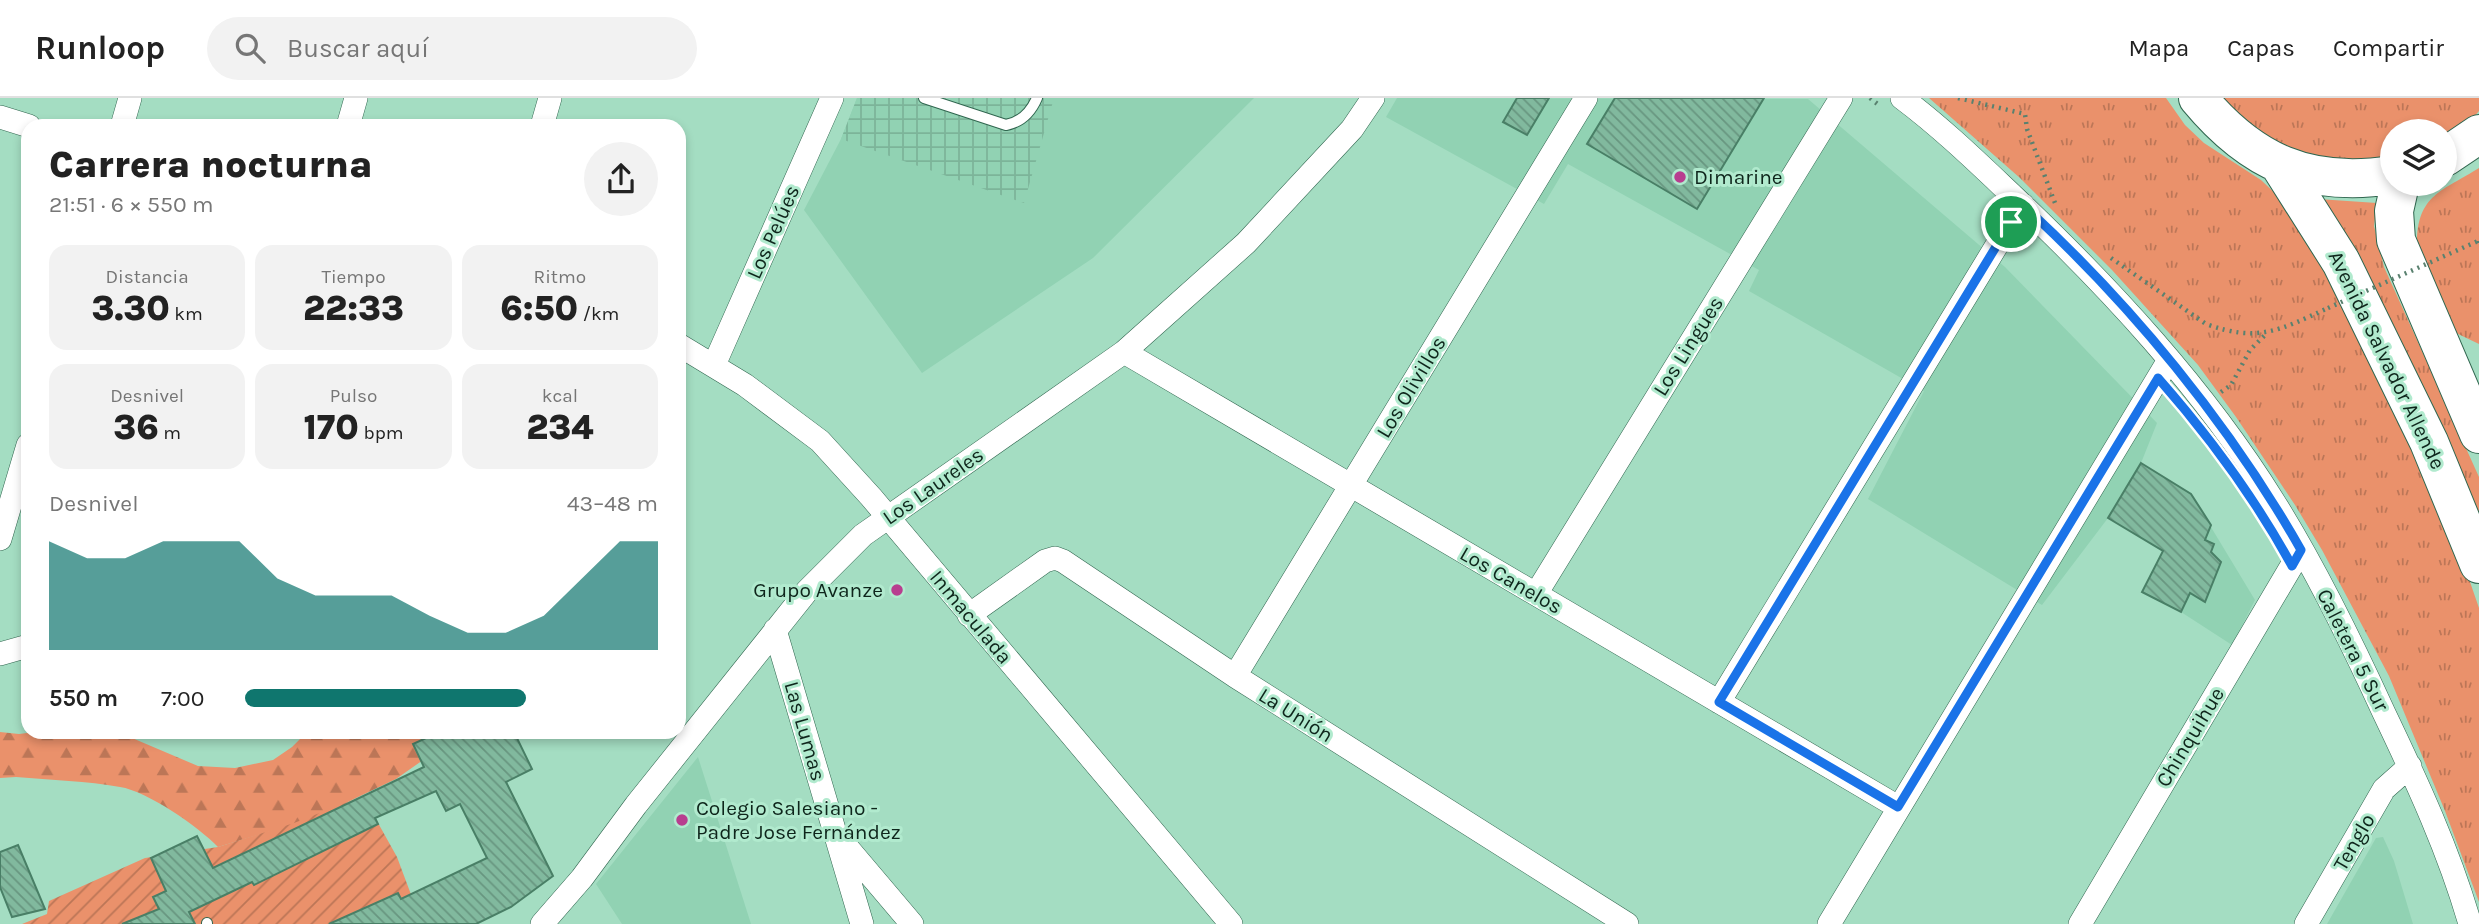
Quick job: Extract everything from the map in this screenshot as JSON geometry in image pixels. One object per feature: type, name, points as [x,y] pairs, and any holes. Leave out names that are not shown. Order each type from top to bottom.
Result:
[{"type":"highway","points":[[2198,98],[2220,125],[2248,147],[2279,164],[2320,177],[2363,180],[2380,177]]},
{"type":"highway","points":[[2457,149],[2479,134]]},
{"type":"highway","name":"Avenida Salvador Allende","points":[[2279,164],[2341,262],[2429,442],[2479,564]]},
{"type":"highway","points":[[2397,196],[2394,211],[2396,240],[2479,434]]},
{"type":"street","points":[[124,119],[130,98]]},
{"type":"street","points":[[350,119],[356,98]]},
{"type":"street","points":[[544,119],[550,98]]},
{"type":"street","name":"Los Pelúes","points":[[713,365],[832,98]]},
{"type":"street","name":"Los Laureles","points":[[542,924],[582,878],[636,805],[807,591],[863,535],[1124,352],[1246,243],[1352,129],[1373,98]]},
{"type":"street","name":"Los Olivillos","points":[[1235,676],[1587,98]]},
{"type":"street","name":"Los Lingues","points":[[1536,594],[1841,98]]},
{"type":"street","name":"Caletera 5 Sur","points":[[1896,106],[1945,133],[2075,255],[2169,360],[2244,458],[2274,503],[2339,619],[2410,766],[2437,830],[2470,924]]},
{"type":"street","points":[[0,117],[21,124]]},
{"type":"street","points":[[1719,702],[2023,205]]},
{"type":"street","name":"Inmaculada","points":[[686,349],[779,408],[820,441],[1231,924]]},
{"type":"street","name":"Los Canelos","points":[[1124,352],[1898,807]]},
{"type":"street","points":[[1829,924],[2169,360]]},
{"type":"street","points":[[0,539],[21,468]]},
{"type":"street","name":"Chinquihue","points":[[2080,924],[2301,550]]},
{"type":"street","name":"La Unión","points":[[969,615],[1045,561],[1055,558],[1063,561],[1235,676],[1627,924]]},
{"type":"street","name":"Las Lumas","points":[[775,630],[862,924]]},
{"type":"street","points":[[0,654],[21,648]]},
{"type":"street","name":"Tenglo","points":[[2306,924],[2384,789],[2410,766]]},
{"type":"street","name":"Las Lumas","points":[[834,832],[912,924]]},
{"type":"lane","points":[[924,98],[1006,125],[1020,121],[1037,98]]},
{"type":"path","points":[[1870,98],[1896,106]]},
{"type":"path","points":[[1958,98],[2025,114],[2026,129],[2056,206]]},
{"type":"path","points":[[2109,257],[2206,324],[2236,333],[2267,333],[2278,331],[2479,242]]},
{"type":"path","points":[[2231,385],[2250,350],[2267,333]]},
{"type":"shaded area","points":[[857,98],[1254,98],[1093,258],[922,373],[804,210],[841,139]]},
{"type":"shaded area","points":[[857,98],[1054,98],[1024,203],[841,139]]},
{"type":"shaded area","points":[[1397,98],[1808,99],[2005,267],[2157,423],[2141,463],[2191,494],[2255,600],[2232,645],[2181,612],[2142,592],[2163,551],[2108,518],[2042,605],[1868,499],[1924,391],[1749,291],[1759,270],[1568,164],[1544,204],[1386,117]]},
{"type":"shaded area","name":"Colegio Salesiano - Padre Jose Fernández","points":[[698,757],[751,924],[622,924],[596,884]]},
{"type":"shaded area","points":[[2383,837],[2394,861],[2413,924],[2327,924],[2376,838]]},
{"type":"green space","points":[[1929,98],[2166,98],[2185,125],[2204,143],[2261,180],[2295,212],[2405,425],[2479,608],[2479,902],[2389,676],[2322,550],[2236,417],[2198,365],[2112,270],[2020,178]]},
{"type":"green space","points":[[2218,98],[2479,98],[2479,111],[2467,125],[2457,131],[2457,119],[2380,119],[2380,159],[2318,161],[2269,143]]},
{"type":"green space","points":[[2479,168],[2479,344],[2456,333],[2417,244],[2418,227],[2427,204],[2434,196],[2457,196],[2457,181]]},
{"type":"green space","points":[[2318,199],[2377,203],[2374,226],[2384,267],[2479,477],[2479,528]]},
{"type":"green space","points":[[0,732],[21,734],[21,739],[134,739],[198,766],[235,768],[273,760],[300,739],[453,739],[396,779],[314,818],[218,847],[172,811],[131,790],[82,782],[0,778]]},
{"type":"green space","points":[[363,796],[397,857],[422,924],[22,924],[47,914],[49,901],[145,858],[218,847],[294,823]]},
{"type":"building","points":[[1517,98],[1549,98],[1527,135],[1503,122]]},
{"type":"building","name":"Dimarine","points":[[1615,98],[1764,98],[1697,209],[1587,144]]},
{"type":"building","points":[[2141,463],[2191,494],[2211,525],[2205,540],[2214,544],[2211,552],[2221,562],[2205,602],[2190,593],[2181,612],[2142,592],[2163,551],[2108,518]]},
{"type":"building","points":[[424,739],[517,739],[532,769],[506,782],[553,876],[511,907],[476,924],[329,924],[398,893],[401,899],[487,858],[460,804],[446,811],[436,791],[375,818],[378,824],[254,885],[252,882],[189,912],[195,924],[122,924],[159,909],[153,897],[166,891],[151,858],[197,836],[213,868],[424,767],[413,744]]},
{"type":"building","points":[[18,845],[45,909],[12,917],[0,887],[0,852]]},
{"type":"place","name":"Dimarine","points":[[1680,177]]},
{"type":"place","name":"Grupo Avanze","points":[[897,590]]},
{"type":"place","name":"Colegio Salesiano - Padre Jose Fernández","points":[[682,820]]},
{"type":"route","points":[[2023,205],[2075,255],[2169,360],[2229,435],[2301,550],[2292,566],[2266,520],[2227,464],[2158,378],[1898,807],[1719,702],[2011,222],[2023,205]]}]
